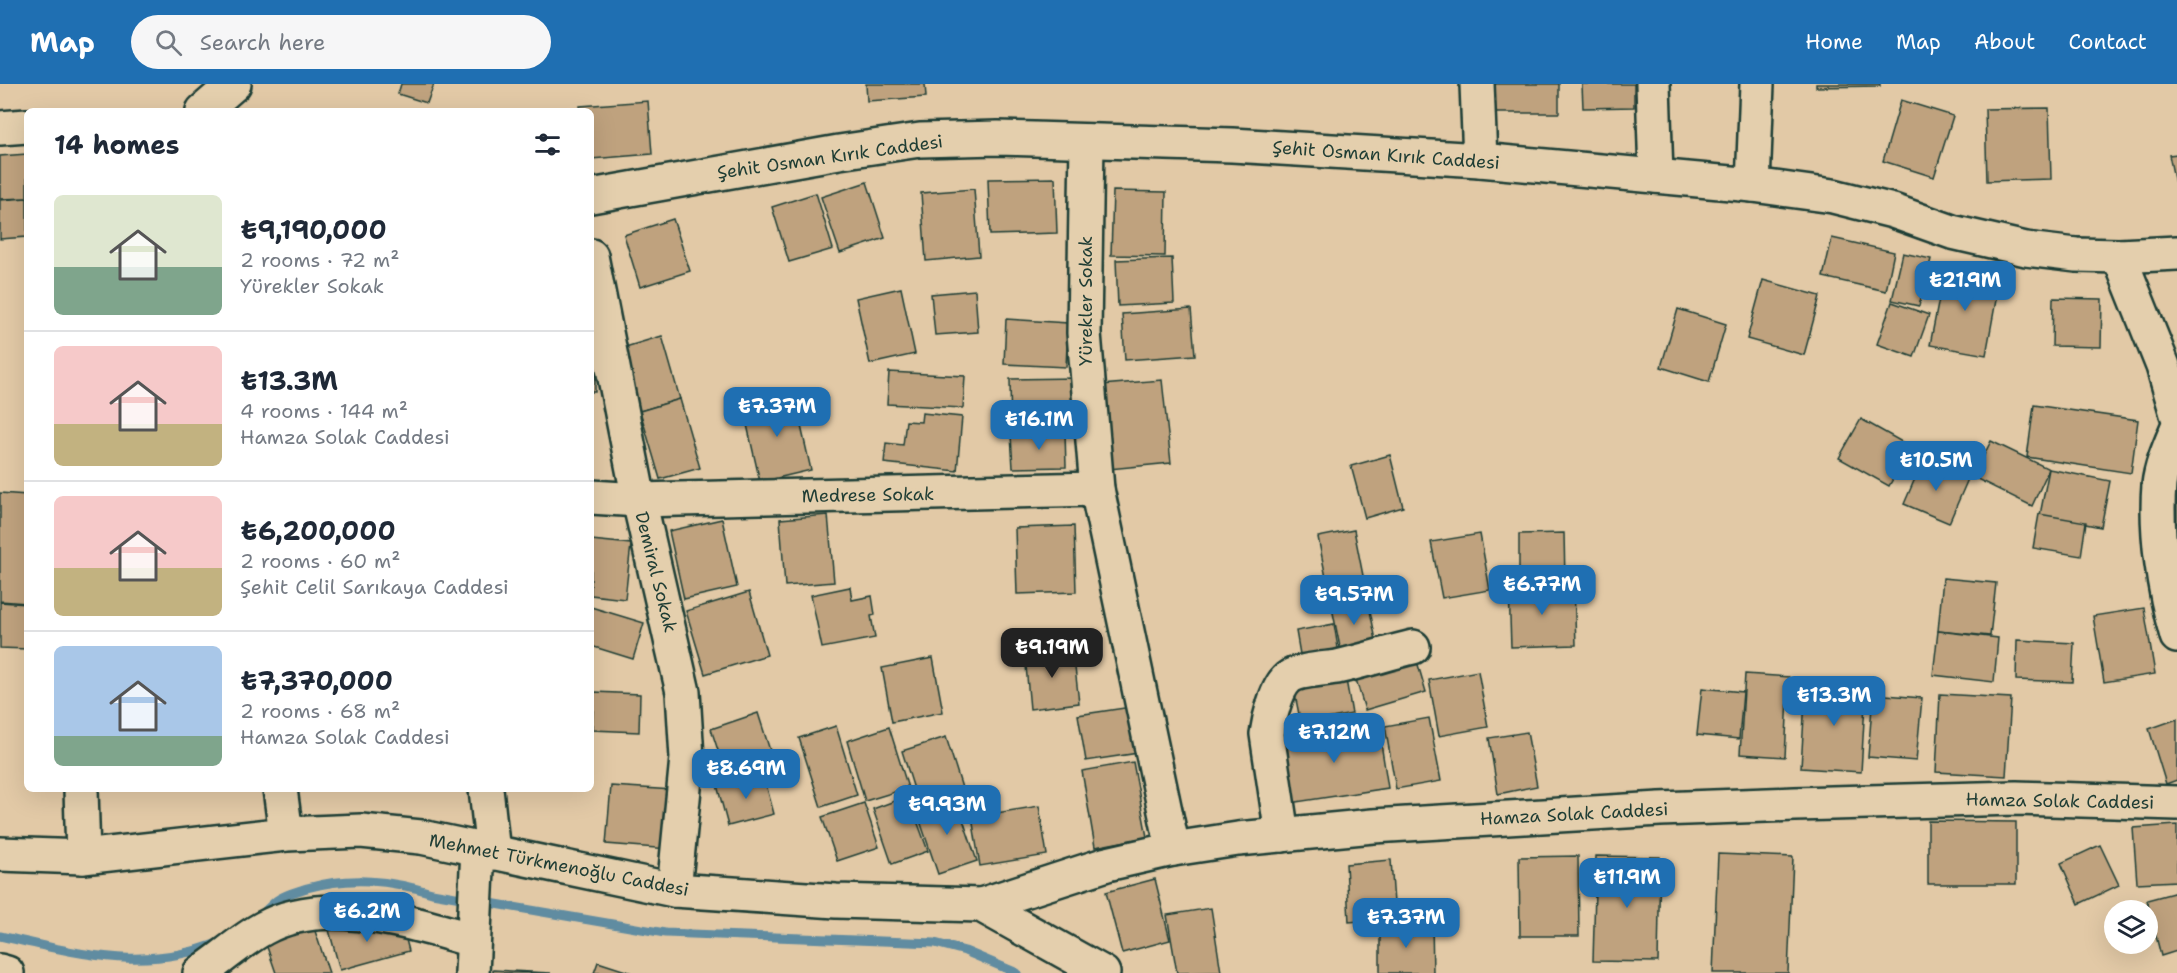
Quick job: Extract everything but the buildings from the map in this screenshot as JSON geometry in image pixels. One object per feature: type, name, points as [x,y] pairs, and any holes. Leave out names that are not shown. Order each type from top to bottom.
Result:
[{"type":"street","points":[[206,108],[234,84]]},
{"type":"street","points":[[1477,84],[1480,160]]},
{"type":"street","points":[[1653,84],[1656,176]]},
{"type":"street","points":[[1753,185],[1756,84]]},
{"type":"street","points":[[0,128],[24,126]]},
{"type":"street","name":"Şehit Osman Kırık Caddesi","points":[[594,195],[920,140],[999,138],[1232,145],[1480,160],[1753,185],[1833,196],[1893,211],[1952,232],[2026,249],[2076,255],[2119,256],[2177,253]]},
{"type":"street","name":"Yürekler Sokak","points":[[1087,141],[1084,333],[1097,489],[1173,849]]},
{"type":"street","points":[[2119,256],[2163,366],[2177,414]]},
{"type":"street","name":"Demiral Sokak","points":[[594,271],[639,500],[683,692],[687,758],[674,890]]},
{"type":"street","points":[[2177,429],[2168,450],[2159,483],[2158,513],[2166,583],[2177,636]]},
{"type":"street","name":"Medrese Sokak","points":[[594,497],[639,500],[1097,489]]},
{"type":"street","points":[[1282,835],[1267,734],[1269,720],[1287,678],[1413,647]]},
{"type":"street","points":[[81,792],[83,857]]},
{"type":"street","points":[[280,792],[286,834]]},
{"type":"street","points":[[472,973],[474,931],[483,861],[486,792]]},
{"type":"street","name":"Hamza Solak Caddesi","points":[[981,905],[1107,864],[1173,849],[1373,826],[1671,808],[2016,798],[2177,803]]},
{"type":"street","name":"Mehmet Türkmenoğlu Caddesi","points":[[0,854],[83,857],[286,834],[361,831],[421,837],[483,861],[674,890],[836,901],[981,905],[1102,973]]},
{"type":"street","points":[[200,973],[263,928],[280,920],[298,916],[373,914],[474,931]]},
{"type":"street","points":[[0,971],[7,973]]},
{"type":"waterway","points":[[259,917],[277,900],[307,888],[339,882],[370,881],[665,933],[935,943],[965,951],[1017,973]]},
{"type":"waterway","points":[[0,936],[83,954],[137,958],[165,957],[220,942]]}]
